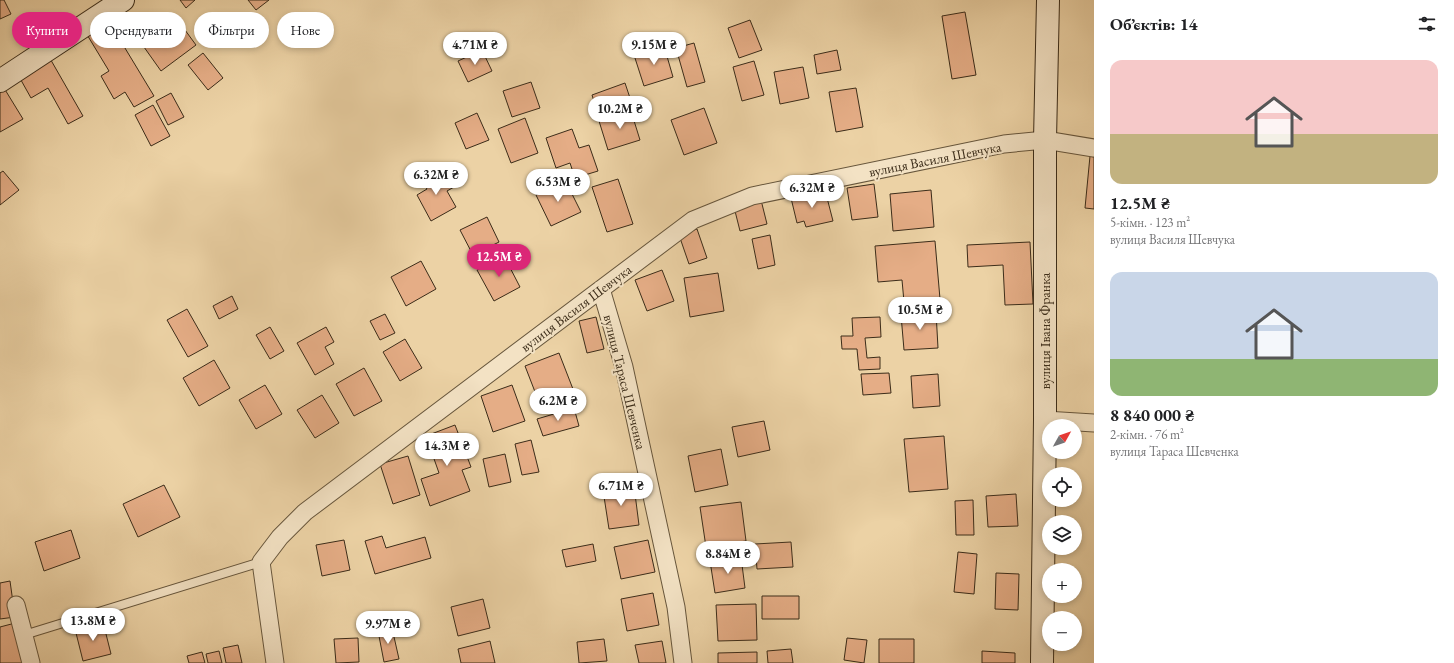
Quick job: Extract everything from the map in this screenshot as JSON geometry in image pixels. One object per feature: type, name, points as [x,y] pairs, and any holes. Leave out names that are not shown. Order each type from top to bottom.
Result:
[{"type":"main road","points":[[0,81],[123,0]]},
{"type":"main road","name":"вулиця Івана Франка","points":[[1046,419],[1045,140],[1048,0]]},
{"type":"main road","name":"вулиця Івана Франка","points":[[1042,663],[1045,459]]},
{"type":"street","name":"вулиця Василя Шевчука","points":[[261,562],[280,537],[305,512],[693,220],[752,196],[1004,144],[1045,140],[1094,148]]},
{"type":"street","name":"вулиця Тараса Шевченка","points":[[601,289],[628,383],[676,607],[683,663]]},
{"type":"street","points":[[1082,422],[1094,423]]},
{"type":"street","points":[[261,562],[275,663]]},
{"type":"street","points":[[16,605],[31,663]]},
{"type":"lane","points":[[24,635],[261,562]]},
{"type":"building","points":[[0,0],[4,0],[11,14],[0,19]]},
{"type":"building","points":[[180,0],[195,0],[186,8]]},
{"type":"building","points":[[248,0],[269,0],[256,10]]},
{"type":"building","points":[[965,12],[976,75],[952,79],[942,16]]},
{"type":"building","points":[[750,20],[762,50],[739,58],[728,28]]},
{"type":"building","points":[[90,31],[90,40],[86,33]]},
{"type":"building","points":[[186,31],[194,42],[194,46],[161,71],[145,48],[186,48]]},
{"type":"building","points":[[694,43],[705,82],[687,87],[676,48]]},
{"type":"building","points":[[664,46],[673,77],[644,86],[634,55]]},
{"type":"building","points":[[95,48],[125,48],[154,96],[134,107],[125,92],[114,99],[101,76],[109,71]]},
{"type":"building","points":[[482,50],[492,71],[468,82],[458,61]]},
{"type":"building","points":[[837,50],[841,70],[817,74],[814,55]]},
{"type":"building","points":[[203,53],[223,78],[208,90],[188,65]]},
{"type":"building","points":[[48,55],[83,116],[68,124],[48,88],[31,98],[17,73]]},
{"type":"building","points":[[754,61],[764,95],[742,101],[733,67]]},
{"type":"building","points":[[803,67],[809,98],[780,104],[774,72]]},
{"type":"building","points":[[531,82],[540,108],[512,117],[503,91]]},
{"type":"building","points":[[625,83],[633,107],[599,118],[592,95]]},
{"type":"building","points":[[4,88],[23,119],[0,132],[0,90]]},
{"type":"building","points":[[856,88],[863,127],[836,132],[829,92]]},
{"type":"building","points":[[171,93],[184,117],[168,125],[156,101]]},
{"type":"building","points":[[153,105],[170,136],[151,146],[135,115]]},
{"type":"building","points":[[704,108],[717,143],[684,155],[671,120]]},
{"type":"building","points":[[631,111],[640,140],[608,150],[599,121]]},
{"type":"building","points":[[477,113],[489,140],[466,149],[455,123]]},
{"type":"building","points":[[525,118],[538,153],[511,163],[498,129]]},
{"type":"building","points":[[572,129],[579,148],[589,145],[598,171],[575,178],[570,163],[556,168],[546,138]]},
{"type":"building","points":[[1090,156],[1094,157],[1094,209],[1085,208]]},
{"type":"building","points":[[3,171],[19,190],[0,205],[0,173]]},
{"type":"building","points":[[432,171],[438,182],[448,177],[454,187],[447,191],[456,207],[431,221],[417,195],[427,189],[420,178]]},
{"type":"building","points":[[618,179],[633,224],[607,232],[592,187]]},
{"type":"building","points":[[565,180],[581,212],[551,226],[536,195]]},
{"type":"building","points":[[874,184],[878,217],[852,220],[847,188]]},
{"type":"building","points":[[825,190],[833,221],[806,227],[804,221],[797,223],[791,198]]},
{"type":"building","points":[[931,190],[934,227],[893,231],[890,194]]},
{"type":"building","points":[[761,200],[767,224],[740,231],[734,207]]},
{"type":"building","points":[[487,217],[499,242],[473,255],[460,230]]},
{"type":"building","points":[[697,229],[707,258],[689,264],[679,235]]},
{"type":"building","points":[[770,235],[775,265],[758,269],[752,239]]},
{"type":"building","points":[[935,241],[940,299],[904,302],[902,280],[878,282],[875,246]]},
{"type":"building","points":[[1030,242],[1033,304],[1005,305],[1003,265],[968,267],[967,245]]},
{"type":"building","points":[[504,256],[520,287],[494,301],[477,270]]},
{"type":"building","points":[[421,261],[436,289],[406,306],[391,277]]},
{"type":"building","points":[[662,270],[674,301],[647,311],[635,280]]},
{"type":"building","points":[[718,273],[724,311],[690,317],[684,278]]},
{"type":"building","points":[[232,296],[238,309],[219,319],[213,306]]},
{"type":"building","points":[[187,309],[208,346],[188,357],[167,320]]},
{"type":"building","points":[[936,312],[938,348],[904,350],[901,315]]},
{"type":"building","points":[[385,314],[395,333],[380,340],[370,321]]},
{"type":"building","points":[[596,317],[604,349],[587,353],[579,321]]},
{"type":"building","points":[[880,317],[881,337],[865,338],[867,358],[880,357],[880,369],[859,370],[857,349],[842,349],[841,336],[853,336],[852,318]]},
{"type":"building","points":[[270,327],[284,351],[270,359],[256,335]]},
{"type":"building","points":[[326,327],[334,342],[325,347],[334,364],[315,375],[297,343]]},
{"type":"building","points":[[405,339],[422,368],[400,381],[383,352]]},
{"type":"building","points":[[559,353],[578,402],[559,409],[552,391],[537,397],[525,366]]},
{"type":"building","points":[[214,360],[230,388],[199,406],[183,378]]},
{"type":"building","points":[[364,368],[382,401],[354,416],[336,384]]},
{"type":"building","points":[[889,373],[891,393],[863,395],[861,374]]},
{"type":"building","points":[[938,374],[940,406],[913,408],[911,376]]},
{"type":"building","points":[[265,385],[282,414],[256,429],[239,400]]},
{"type":"building","points":[[512,385],[525,421],[493,432],[481,396]]},
{"type":"building","points":[[322,395],[339,423],[315,438],[297,410]]},
{"type":"building","points":[[574,408],[579,426],[543,436],[537,419]]},
{"type":"building","points":[[764,421],[770,450],[738,457],[732,427]]},
{"type":"building","points":[[455,425],[471,467],[462,470],[470,491],[430,506],[421,479],[439,473],[426,436]]},
{"type":"building","points":[[944,436],[948,489],[909,492],[904,439]]},
{"type":"building","points":[[531,440],[539,472],[522,475],[515,444]]},
{"type":"building","points":[[721,449],[728,485],[695,492],[688,456]]},
{"type":"building","points":[[505,454],[511,482],[489,487],[483,459]]},
{"type":"building","points":[[408,456],[420,495],[393,504],[380,464]]},
{"type":"building","points":[[164,485],[180,517],[138,537],[123,504]]},
{"type":"building","points":[[634,486],[639,525],[609,529],[603,490]]},
{"type":"building","points":[[1016,494],[1018,526],[988,527],[986,496]]},
{"type":"building","points":[[973,500],[974,535],[956,535],[955,501]]},
{"type":"building","points":[[741,502],[746,541],[706,547],[700,507]]},
{"type":"building","points":[[71,530],[80,558],[44,571],[35,542]]},
{"type":"building","points":[[382,536],[386,548],[425,537],[431,558],[375,574],[365,541]]},
{"type":"building","points":[[344,540],[350,570],[322,576],[316,545]]},
{"type":"building","points":[[648,540],[655,572],[621,579],[614,547]]},
{"type":"building","points":[[791,542],[793,567],[757,569],[755,544]]},
{"type":"building","points":[[593,544],[596,561],[566,567],[562,550]]},
{"type":"building","points":[[958,552],[977,554],[974,594],[954,592]]},
{"type":"building","points":[[741,557],[745,588],[715,593],[710,561]]},
{"type":"building","points":[[996,573],[1019,574],[1018,610],[995,609]]},
{"type":"building","points":[[10,581],[15,617],[0,619],[0,583]]},
{"type":"building","points":[[653,593],[659,625],[627,631],[621,599]]},
{"type":"building","points":[[762,596],[799,596],[799,619],[762,619]]},
{"type":"building","points":[[483,599],[490,628],[458,636],[451,607]]},
{"type":"building","points":[[756,604],[757,640],[718,641],[716,605]]},
{"type":"building","points":[[19,622],[30,663],[0,663],[0,627]]},
{"type":"building","points":[[103,622],[111,654],[83,661],[75,629]]},
{"type":"building","points":[[392,628],[399,659],[384,662],[378,631]]},
{"type":"building","points":[[358,638],[359,662],[336,663],[334,639]]},
{"type":"building","points":[[847,638],[867,640],[864,663],[844,660]]},
{"type":"building","points":[[604,639],[607,661],[579,663],[577,642]]},
{"type":"building","points":[[879,639],[914,639],[914,663],[879,663]]},
{"type":"building","points":[[490,641],[495,663],[461,663],[458,649]]},
{"type":"building","points":[[662,641],[666,663],[639,663],[635,645]]},
{"type":"building","points":[[238,645],[242,663],[226,663],[223,648]]},
{"type":"building","points":[[791,649],[793,663],[768,663],[767,651]]},
{"type":"building","points":[[219,651],[222,663],[208,663],[206,654]]},
{"type":"building","points":[[982,651],[1015,653],[1015,663],[982,663]]},
{"type":"building","points":[[202,652],[205,663],[189,663],[187,656]]},
{"type":"building","points":[[757,652],[757,663],[718,663],[718,653]]}]
